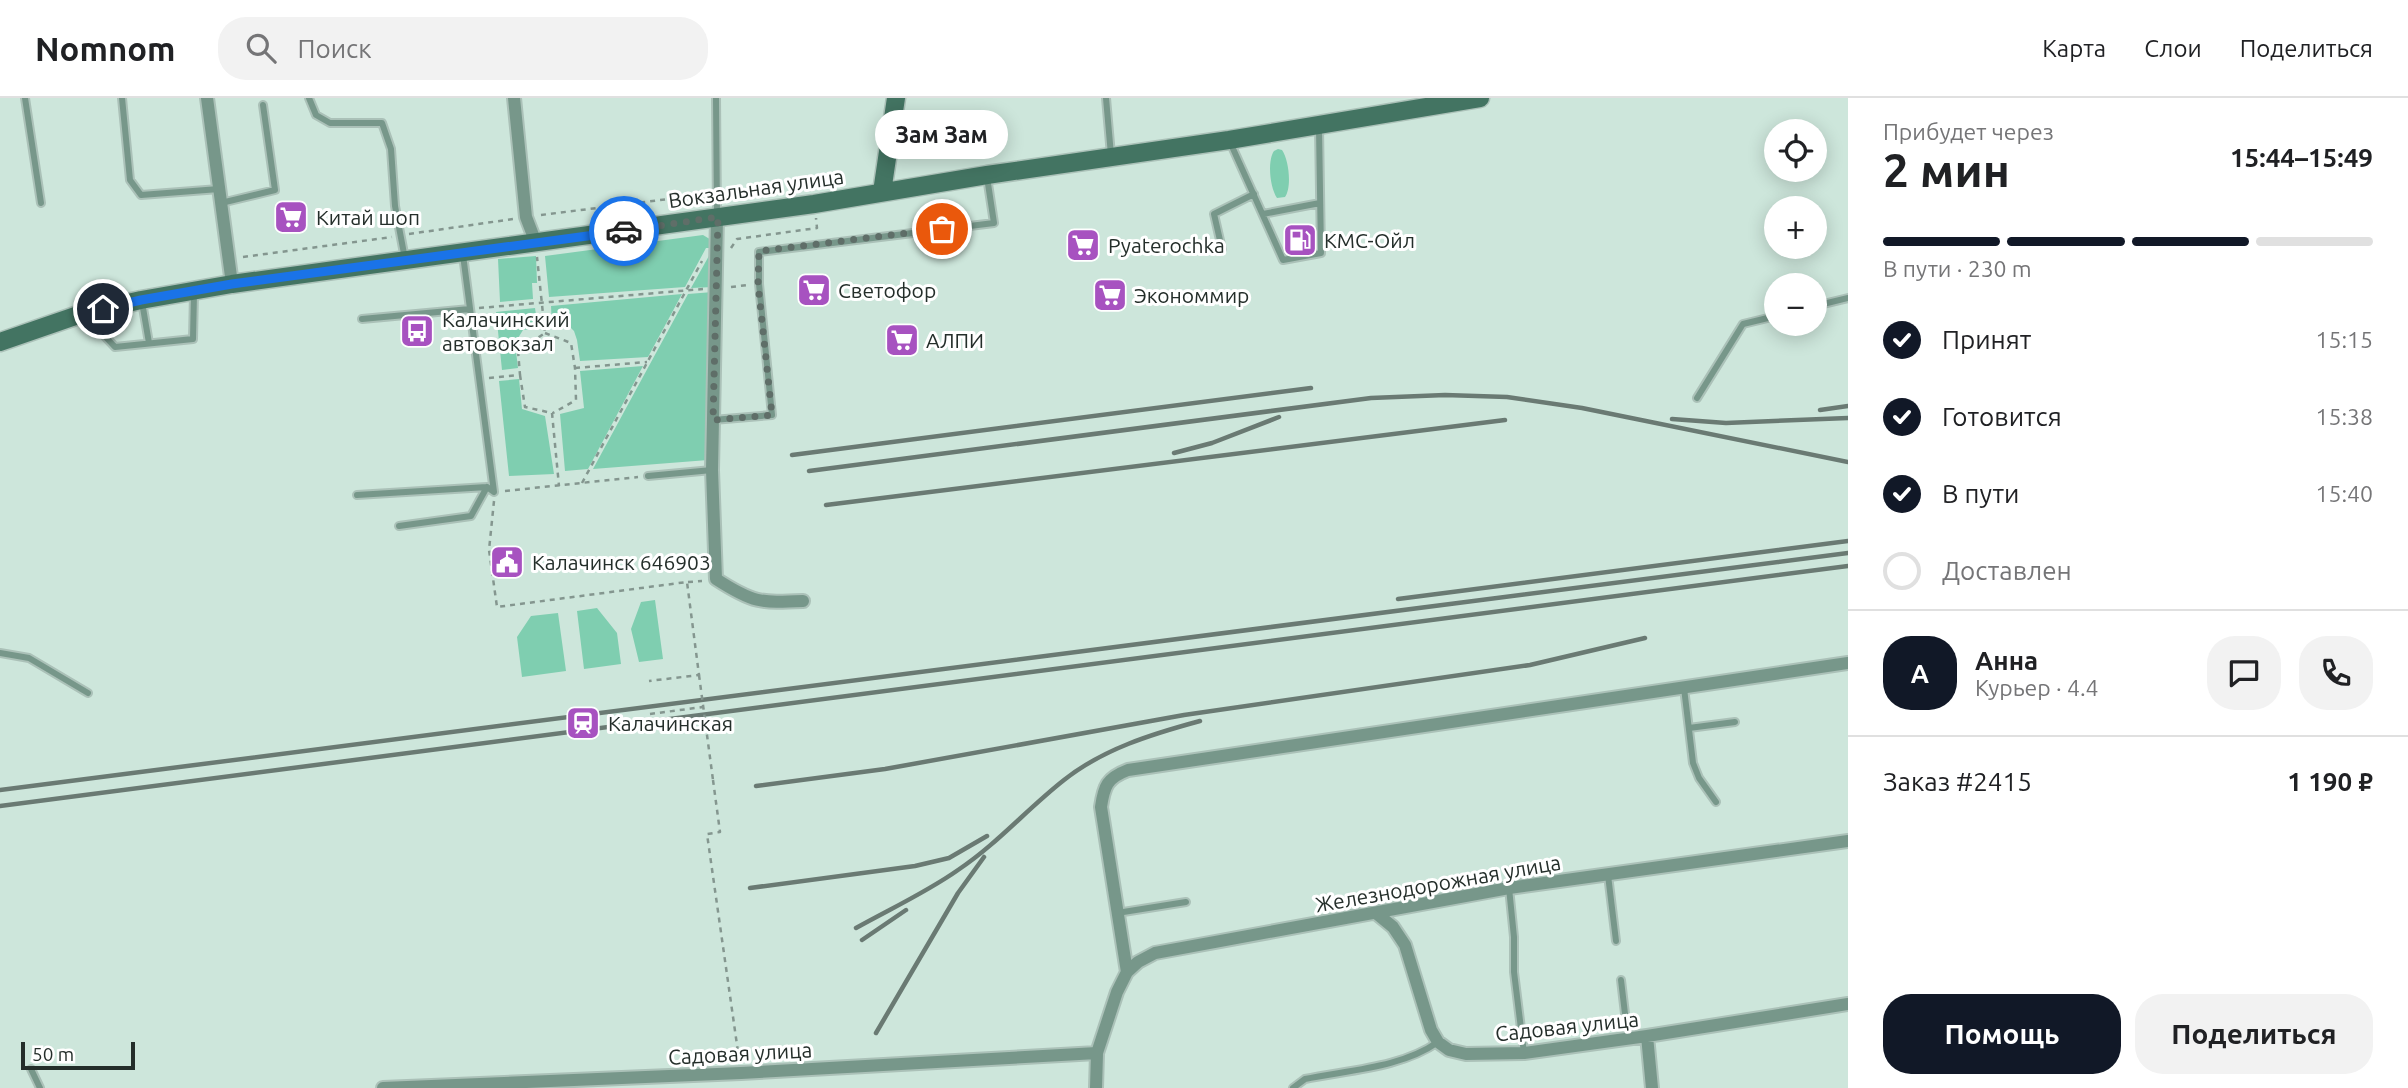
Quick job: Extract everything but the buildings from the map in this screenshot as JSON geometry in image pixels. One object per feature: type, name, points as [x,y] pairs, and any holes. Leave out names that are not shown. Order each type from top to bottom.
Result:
[{"type":"main road","points":[[882,192],[896,98]]},
{"type":"main road","name":"Вокзальная улица","points":[[0,342],[83,313],[232,284],[814,204],[1480,98]]},
{"type":"street","points":[[207,98],[232,284]]},
{"type":"street","points":[[513,98],[526,217],[536,243]]},
{"type":"street","points":[[718,217],[712,470],[716,579],[752,600],[768,603],[803,601]]},
{"type":"street","points":[[1096,1088],[1097,1053],[1117,992],[1128,972],[1101,807],[1104,787],[1115,775],[1128,770],[1848,663]]},
{"type":"street","name":"Железнодорожная улица","points":[[1128,972],[1138,962],[1155,953],[1509,888],[1848,841]]},
{"type":"street","points":[[1376,913],[1393,927],[1405,945],[1431,1030],[1438,1042]]},
{"type":"street","name":"Садовая улица","points":[[1438,1042],[1450,1050],[1466,1054],[1524,1053],[1848,1004]]},
{"type":"street","points":[[1647,1036],[1652,1088]]},
{"type":"street","name":"Садовая улица","points":[[383,1088],[741,1073],[1097,1053]]},
{"type":"street","points":[[741,1073],[743,1088]]},
{"type":"lane","points":[[25,98],[41,203]]},
{"type":"lane","points":[[122,98],[130,180],[141,195],[219,189]]},
{"type":"lane","points":[[309,98],[316,115],[330,123],[382,123],[391,149],[395,206],[406,261]]},
{"type":"lane","points":[[716,98],[718,217]]},
{"type":"lane","points":[[1106,98],[1111,157]]},
{"type":"lane","points":[[221,203],[275,190],[263,105]]},
{"type":"lane","points":[[1229,140],[1283,260],[1321,253],[1319,125]]},
{"type":"lane","points":[[713,420],[772,415],[758,284],[759,251],[994,223],[987,175]]},
{"type":"lane","points":[[1222,250],[1214,214],[1254,194]]},
{"type":"lane","points":[[1263,214],[1320,202]]},
{"type":"lane","points":[[463,253],[494,492]]},
{"type":"lane","points":[[83,313],[115,347],[193,339],[194,291]]},
{"type":"lane","points":[[1827,303],[1848,298]]},
{"type":"lane","points":[[141,300],[149,343]]},
{"type":"lane","points":[[362,319],[470,309]]},
{"type":"lane","points":[[1697,398],[1743,324],[1764,319]]},
{"type":"lane","points":[[648,476],[712,470]]},
{"type":"lane","points":[[356,495],[487,487],[494,492]]},
{"type":"lane","points":[[399,526],[471,516],[487,487]]},
{"type":"lane","points":[[0,653],[29,658],[88,693]]},
{"type":"lane","points":[[1684,688],[1693,763],[1699,778],[1716,802]]},
{"type":"lane","points":[[1689,728],[1735,722]]},
{"type":"lane","points":[[1608,875],[1616,941]]},
{"type":"lane","points":[[1509,888],[1514,972],[1524,1053]]},
{"type":"lane","points":[[1117,913],[1186,902]]},
{"type":"lane","points":[[1621,980],[1628,1039]]},
{"type":"lane","points":[[1293,1088],[1305,1079],[1409,1057],[1426,1051],[1438,1042]]},
{"type":"lane","points":[[31,1069],[40,1088]]},
{"type":"path","points":[[229,259],[526,217],[784,185]]},
{"type":"path","points":[[582,483],[708,251],[730,249],[737,239],[817,228],[814,204]]},
{"type":"path","points":[[536,243],[545,333]]},
{"type":"path","points":[[470,309],[758,284]]},
{"type":"path","points":[[545,333],[571,343],[575,368],[576,400],[552,413],[525,407],[520,375],[518,351],[545,333]]},
{"type":"path","points":[[575,368],[647,362]]},
{"type":"path","points":[[479,379],[520,375]]},
{"type":"path","points":[[552,413],[559,486]]},
{"type":"path","points":[[648,476],[494,492],[489,550],[497,607],[687,582],[720,832],[707,834],[741,1073]]},
{"type":"path","points":[[649,681],[699,675]]},
{"type":"path","points":[[650,714],[704,707]]},
{"type":"green space","points":[[1278,149],[1284,154],[1289,180],[1285,197],[1277,198],[1270,168],[1272,155]]},
{"type":"green space","points":[[703,235],[713,241],[714,248],[706,248],[685,287],[549,297],[545,256]]},
{"type":"green space","points":[[710,254],[715,254],[713,287],[691,288]]},
{"type":"green space","points":[[536,256],[537,283],[532,283],[533,299],[500,302],[498,259]]},
{"type":"green space","points":[[713,292],[708,460],[593,469],[688,294]]},
{"type":"green space","points":[[682,294],[648,357],[580,361],[574,331],[569,326],[552,326],[551,306]]},
{"type":"green space","points":[[535,308],[538,328],[523,330],[515,343],[518,368],[502,370],[496,312]]},
{"type":"green space","points":[[643,366],[588,469],[565,471],[560,414],[584,408],[580,371]]},
{"type":"green space","points":[[519,379],[522,409],[545,416],[554,474],[509,476],[499,381]]},
{"type":"green space","points":[[655,600],[663,659],[639,662],[631,629],[641,602]]},
{"type":"green space","points":[[597,608],[617,633],[621,664],[584,669],[577,611]]},
{"type":"green space","points":[[558,613],[566,671],[522,677],[517,637],[531,616]]},
{"type":"railway","points":[[792,455],[1311,388]]},
{"type":"railway","points":[[809,471],[1371,398],[1445,395],[1507,397],[1582,408],[1848,462]]},
{"type":"railway","points":[[1820,410],[1848,406]]},
{"type":"railway","points":[[1174,453],[1212,443],[1279,417]]},
{"type":"railway","points":[[1672,419],[1726,423],[1848,418]]},
{"type":"railway","points":[[826,505],[1505,420]]},
{"type":"railway","points":[[1398,599],[1848,541]]},
{"type":"railway","points":[[0,790],[1848,553]]},
{"type":"railway","points":[[0,806],[1848,566]]},
{"type":"railway","points":[[756,786],[885,769],[1184,715],[1530,665],[1645,638]]},
{"type":"railway","points":[[856,928],[958,870],[1079,769],[1146,737],[1200,721]]},
{"type":"railway","points":[[750,888],[915,866],[949,858],[987,836]]},
{"type":"railway","points":[[876,1033],[958,893],[984,857]]},
{"type":"railway","points":[[862,940],[906,910]]},
{"type":"way so far","points":[[624,231],[718,217],[713,420],[772,415],[758,284],[759,251],[942,229]]},
{"type":"place","name":"Китай шоп","points":[[291,217]]},
{"type":"place","name":"Зам Зам","points":[[942,229]]},
{"type":"place","name":"КМС-Ойл","points":[[1300,240]]},
{"type":"place","name":"Pyaterochka","points":[[1083,245]]},
{"type":"place","name":"Светофор","points":[[814,290]]},
{"type":"place","name":"Экономмир","points":[[1110,295]]},
{"type":"place","name":"Калачинский автовокзал","points":[[417,331]]},
{"type":"place","name":"АЛПИ","points":[[902,340]]},
{"type":"place","name":"Калачинск 646903","points":[[507,562]]},
{"type":"place","name":"Калачинская","points":[[583,723]]},
{"type":"route","points":[[103,309],[232,284],[624,231]]}]
